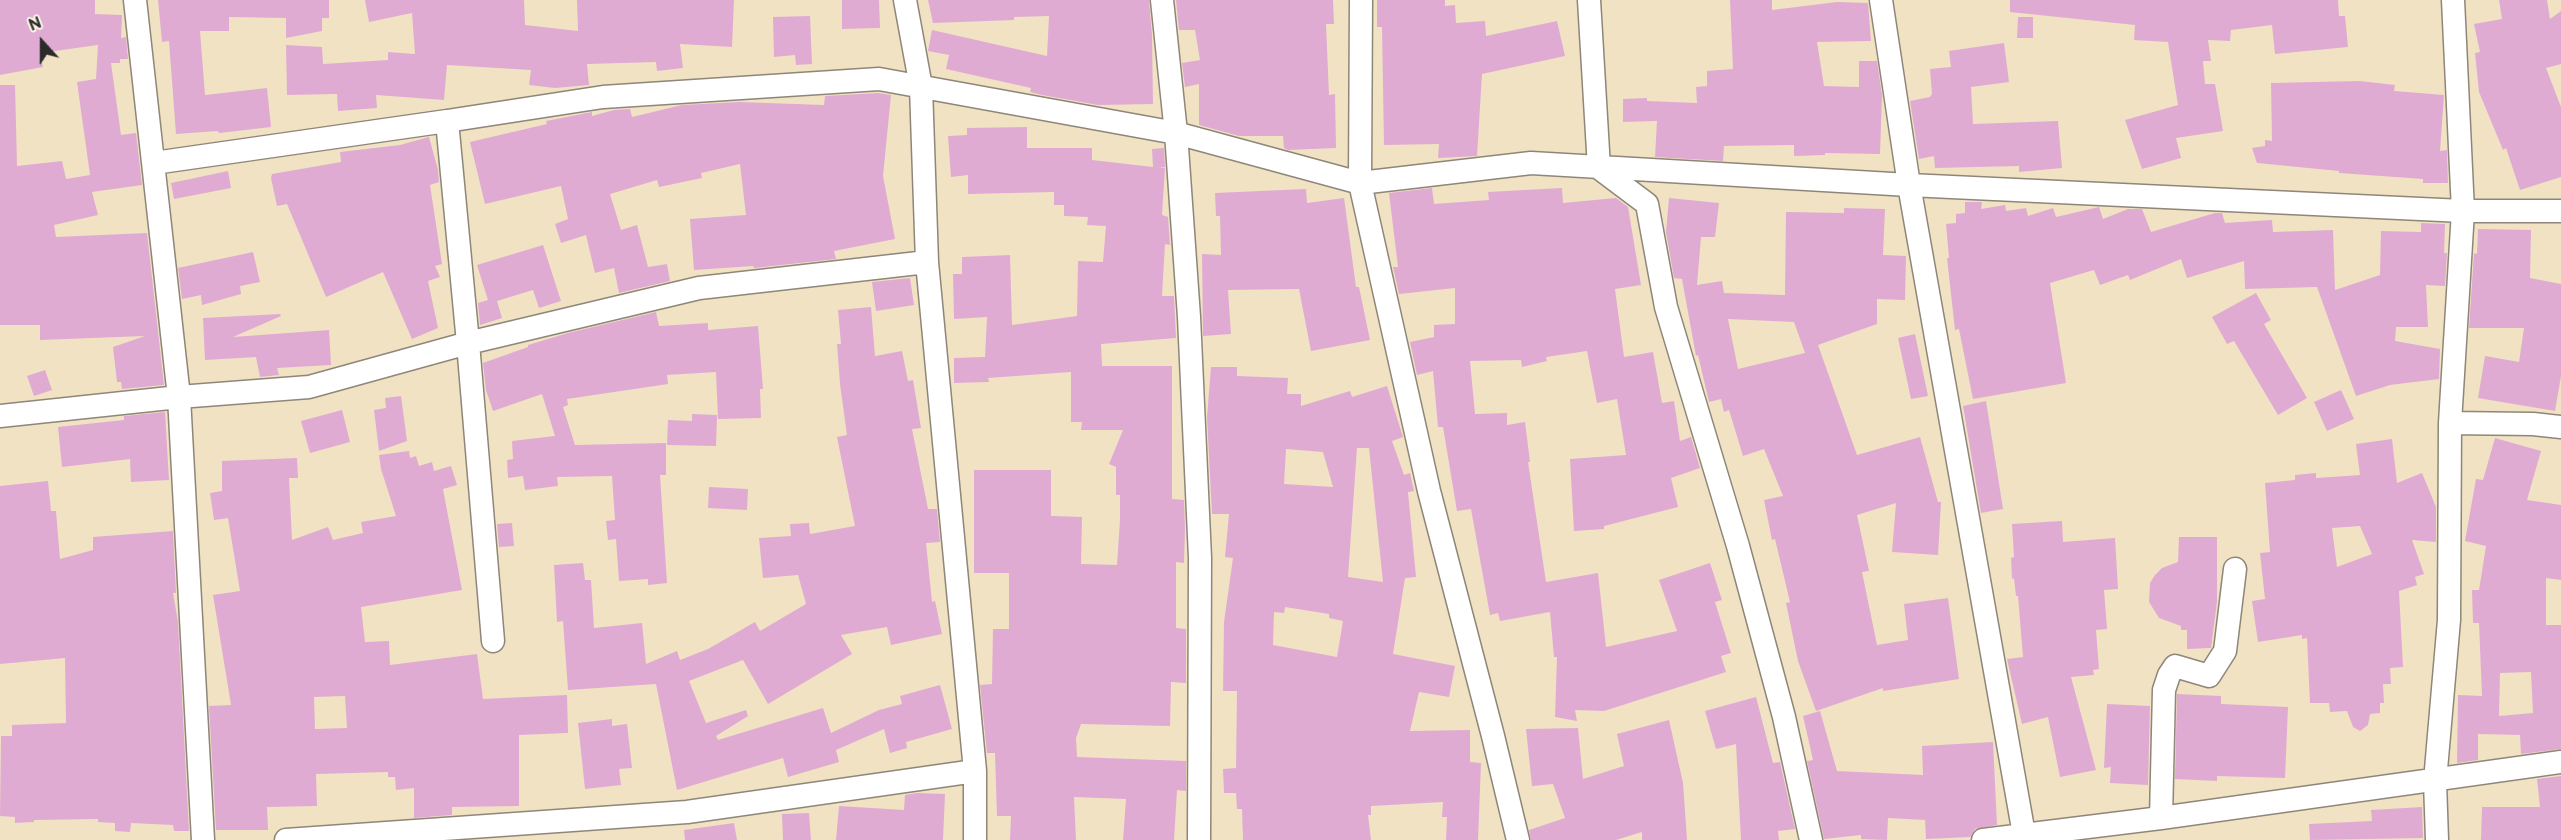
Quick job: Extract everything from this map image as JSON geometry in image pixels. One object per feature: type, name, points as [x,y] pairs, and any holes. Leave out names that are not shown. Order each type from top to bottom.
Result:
[{"type":"street","points":[[135,0],[179,397],[202,840]]},
{"type":"street","points":[[905,0],[921,87],[927,262],[975,771],[975,840]]},
{"type":"street","points":[[1162,0],[1176,133],[1189,317],[1200,558],[1199,840]]},
{"type":"street","points":[[1361,0],[1360,183],[1429,491],[1518,840]]},
{"type":"street","points":[[1589,0],[1599,168],[1647,204],[1666,307],[1741,558],[1784,717],[1811,840]]},
{"type":"street","points":[[1881,0],[1909,185],[2025,838]]},
{"type":"street","points":[[2437,840],[2435,781],[2449,620],[2450,423],[2463,211],[2453,0]]},
{"type":"street","points":[[154,163],[603,97],[879,79],[1176,133],[1360,183],[1531,163],[1909,185],[2463,211],[2561,211]]},
{"type":"street","points":[[447,121],[493,641]]},
{"type":"street","points":[[0,416],[179,397],[309,387],[468,343],[699,288],[927,262]]},
{"type":"street","points":[[2450,423],[2533,424],[2561,427]]},
{"type":"street","points":[[2161,818],[2164,690],[2175,666],[2209,676],[2225,651],[2235,568]]},
{"type":"street","points":[[1983,840],[2025,838],[2561,762]]},
{"type":"street","points":[[286,840],[687,812],[975,771]]},
{"type":"building","points":[[0,0],[95,0],[95,14],[122,15],[121,38],[126,37],[128,59],[120,59],[120,63],[111,63],[121,135],[136,133],[142,185],[92,192],[98,215],[54,225],[56,237],[147,233],[164,385],[122,389],[121,382],[117,382],[113,347],[145,336],[40,340],[40,325],[0,325],[0,85],[15,85],[17,166],[62,161],[66,179],[90,175],[77,82],[96,79],[98,45],[40,53],[43,67],[0,75]]},
{"type":"building","points":[[158,0],[329,0],[329,18],[322,18],[322,31],[286,38],[286,18],[229,17],[229,31],[200,31],[205,95],[267,88],[271,127],[219,133],[218,131],[176,134],[169,41],[162,42]]},
{"type":"building","points":[[365,0],[524,0],[525,25],[578,31],[577,0],[734,0],[732,47],[680,44],[683,68],[657,71],[656,62],[587,64],[589,85],[555,88],[529,85],[531,70],[447,65],[444,100],[376,95],[377,108],[338,111],[337,94],[287,95],[286,45],[322,47],[323,64],[388,60],[388,52],[415,54],[412,13],[369,22]]},
{"type":"building","points":[[842,0],[879,0],[880,28],[842,29]]},
{"type":"building","points":[[928,0],[1149,0],[1153,104],[1098,105],[1042,95],[1030,92],[1031,88],[946,69],[949,55],[928,51],[932,30],[1047,56],[1049,16],[1014,17],[1014,20],[933,23]]},
{"type":"building","points":[[1176,0],[1333,0],[1334,24],[1326,24],[1329,95],[1335,94],[1336,148],[1288,150],[1284,148],[1283,136],[1239,136],[1199,125],[1199,84],[1185,87],[1182,63],[1200,60],[1195,30],[1179,30]]},
{"type":"building","points":[[1377,0],[1445,0],[1445,6],[1455,5],[1456,23],[1485,21],[1486,36],[1557,21],[1565,56],[1482,74],[1477,156],[1438,158],[1439,144],[1384,145],[1382,27],[1377,27]]},
{"type":"building","points":[[1730,0],[1772,0],[1772,10],[1837,2],[1868,3],[1871,41],[1817,42],[1824,86],[1859,87],[1859,61],[1877,61],[1882,95],[1880,154],[1825,153],[1825,155],[1794,156],[1794,145],[1724,146],[1723,161],[1655,157],[1657,121],[1623,122],[1623,99],[1647,98],[1647,101],[1697,103],[1696,87],[1707,86],[1707,71],[1733,69]]},
{"type":"building","points":[[2010,0],[2338,0],[2339,16],[2345,16],[2348,47],[2275,54],[2272,25],[2231,30],[2230,41],[2208,40],[2211,61],[2203,61],[2205,84],[2215,84],[2223,131],[2176,138],[2181,158],[2142,169],[2125,120],[2178,105],[2168,42],[2134,40],[2135,25],[2010,12]]},
{"type":"building","points":[[2499,0],[2547,0],[2550,19],[2561,11],[2561,64],[2546,68],[2561,107],[2561,177],[2520,190],[2506,148],[2503,150],[2479,92],[2475,53],[2480,52],[2474,24],[2502,19]]},
{"type":"building","points":[[810,16],[812,64],[796,65],[795,55],[774,57],[773,17]]},
{"type":"building","points":[[2018,17],[2033,17],[2033,38],[2017,38]]},
{"type":"building","points":[[2004,43],[2009,82],[1971,87],[1973,124],[2058,121],[2062,168],[2019,172],[2019,166],[1935,168],[1934,156],[1919,159],[1910,101],[1930,97],[1932,94],[1930,69],[1951,67],[1949,51]]},
{"type":"building","points":[[2360,81],[2395,85],[2394,91],[2444,95],[2440,151],[2447,150],[2448,183],[2423,183],[2423,179],[2339,173],[2339,171],[2257,163],[2252,148],[2265,146],[2265,140],[2272,141],[2271,83]]},
{"type":"building","points":[[878,93],[891,95],[883,176],[895,239],[834,251],[836,259],[754,268],[753,266],[694,270],[690,219],[746,215],[740,164],[701,173],[702,178],[659,187],[657,180],[610,194],[621,230],[637,225],[648,267],[667,264],[670,281],[619,293],[614,268],[595,273],[586,235],[561,243],[555,224],[568,219],[561,186],[485,204],[470,142],[547,124],[546,121],[592,112],[592,116],[614,110],[630,109],[632,117],[682,105],[739,102],[824,105],[825,96]]},
{"type":"building","points":[[1027,127],[1027,148],[1092,148],[1092,160],[1153,167],[1152,149],[1164,148],[1165,167],[1159,168],[1165,168],[1162,215],[1168,217],[1170,245],[1165,244],[1162,296],[1174,296],[1176,338],[1101,344],[1102,366],[1172,366],[1172,499],[1184,500],[1185,528],[1184,563],[1176,562],[1176,628],[1186,629],[1186,683],[1171,682],[1170,726],[1081,724],[1076,738],[1077,757],[1186,761],[1186,791],[1177,790],[1174,840],[1123,840],[1126,799],[1074,797],[1076,840],[1010,840],[1011,816],[997,816],[995,753],[987,753],[980,685],[992,684],[993,629],[1009,629],[1009,573],[974,573],[974,470],[1051,470],[1051,516],[1082,517],[1081,564],[1117,565],[1120,520],[1120,495],[1116,495],[1116,467],[1109,464],[1123,430],[1081,430],[1082,422],[1071,422],[1071,372],[988,378],[989,382],[954,383],[954,358],[985,357],[987,317],[954,319],[953,274],[962,274],[962,257],[1010,255],[1012,325],[1077,316],[1078,261],[1103,262],[1106,226],[1087,225],[1088,217],[1064,216],[1064,205],[1054,205],[1054,192],[968,194],[968,175],[951,177],[948,136],[967,135],[967,128]]},
{"type":"building","points":[[429,137],[439,182],[430,185],[442,264],[435,266],[440,277],[428,281],[438,328],[412,339],[383,272],[326,297],[287,204],[277,206],[271,178],[272,174],[341,162],[340,152],[400,145]]},
{"type":"building","points":[[228,171],[231,188],[174,199],[171,183]]},
{"type":"building","points":[[1432,188],[1434,204],[1489,200],[1488,192],[1562,188],[1563,203],[1616,198],[1628,207],[1641,285],[1615,289],[1624,357],[1653,352],[1662,403],[1674,401],[1680,441],[1691,437],[1700,468],[1671,478],[1678,507],[1604,526],[1604,529],[1574,531],[1570,459],[1626,455],[1617,399],[1597,403],[1587,351],[1546,357],[1547,361],[1522,367],[1521,360],[1470,361],[1475,414],[1507,413],[1507,425],[1525,422],[1530,462],[1528,462],[1546,582],[1598,573],[1606,647],[1677,631],[1659,580],[1710,563],[1722,600],[1715,602],[1731,653],[1721,656],[1726,672],[1604,711],[1575,710],[1577,721],[1555,717],[1557,657],[1554,657],[1550,612],[1500,621],[1498,613],[1490,615],[1471,509],[1457,511],[1443,427],[1438,427],[1433,371],[1417,375],[1410,342],[1434,337],[1434,325],[1455,324],[1455,288],[1399,294],[1393,267],[1398,267],[1389,193]]},
{"type":"building","points":[[1306,189],[1307,203],[1344,198],[1356,287],[1359,287],[1370,340],[1311,351],[1299,289],[1228,290],[1231,334],[1203,336],[1202,254],[1221,255],[1220,216],[1216,216],[1215,193]]},
{"type":"building","points":[[1669,198],[1719,203],[1715,237],[1701,237],[1697,285],[1722,281],[1724,293],[1785,295],[1786,212],[1844,213],[1844,208],[1885,209],[1883,255],[1906,256],[1905,300],[1877,299],[1877,324],[1818,345],[1857,455],[1920,437],[1938,502],[1941,502],[1938,555],[1892,552],[1896,503],[1857,515],[1869,571],[1862,572],[1877,645],[1908,640],[1904,604],[1948,598],[1959,679],[1883,691],[1883,688],[1816,711],[1798,661],[1786,603],[1790,602],[1775,539],[1772,540],[1764,500],[1783,496],[1764,449],[1743,456],[1729,410],[1724,412],[1721,399],[1709,402],[1698,355],[1696,356],[1682,279],[1674,278],[1666,232]],"holes":[[[1728,319],[1794,322],[1805,353],[1738,369]]]},
{"type":"building","points":[[1965,202],[1982,202],[1981,209],[2005,205],[2006,211],[2026,208],[2028,216],[2053,208],[2056,217],[2099,207],[2103,219],[2128,209],[2142,209],[2151,232],[2215,213],[2222,213],[2225,223],[2272,220],[2273,232],[2333,230],[2335,290],[2380,275],[2381,231],[2421,232],[2421,223],[2445,224],[2444,253],[2447,253],[2445,286],[2426,285],[2428,327],[2396,327],[2395,341],[2440,349],[2439,379],[2390,385],[2356,396],[2317,287],[2245,289],[2244,261],[2187,278],[2181,259],[2130,280],[2128,275],[2100,285],[2094,270],[2050,283],[2066,383],[1973,399],[1959,329],[1955,330],[1947,258],[1949,258],[1946,224],[1956,223],[1956,214],[1965,213]]},
{"type":"building","points":[[2478,229],[2531,230],[2530,278],[2561,284],[2561,376],[2555,411],[2478,398],[2485,356],[2519,362],[2524,328],[2469,328],[2474,253],[2477,254]]},
{"type":"building","points":[[543,245],[561,301],[539,308],[533,290],[497,301],[502,318],[480,325],[478,303],[488,300],[477,265]]},
{"type":"building","points":[[253,252],[260,282],[240,286],[241,294],[202,305],[201,295],[182,299],[178,268]]},
{"type":"building","points":[[910,278],[914,305],[876,311],[872,282]]},
{"type":"building","points":[[2256,293],[2271,320],[2264,324],[2307,398],[2278,415],[2234,341],[2227,344],[2212,317]]},
{"type":"building","points":[[871,307],[875,356],[902,351],[908,381],[913,380],[921,428],[912,429],[928,509],[937,509],[940,542],[926,543],[932,602],[935,601],[942,634],[891,645],[887,627],[841,635],[852,654],[768,704],[743,660],[689,681],[706,723],[746,710],[748,716],[716,736],[718,740],[823,708],[831,733],[879,710],[902,704],[900,696],[940,685],[952,729],[906,742],[907,748],[890,753],[884,729],[836,750],[839,762],[788,777],[783,758],[677,790],[656,684],[568,690],[563,621],[557,622],[554,565],[583,563],[585,580],[591,580],[594,628],[642,623],[646,664],[677,651],[680,660],[708,649],[755,622],[760,631],[806,604],[798,575],[763,578],[759,538],[791,536],[790,524],[809,523],[810,534],[855,526],[837,437],[847,435],[837,344],[841,344],[838,310]]},
{"type":"building","points":[[656,312],[659,326],[708,323],[708,330],[758,326],[763,389],[760,389],[761,418],[718,419],[716,372],[667,375],[668,384],[567,399],[568,405],[563,407],[575,445],[666,443],[666,475],[660,475],[667,583],[648,585],[648,579],[619,581],[616,539],[608,540],[606,521],[615,520],[612,476],[557,477],[558,486],[525,490],[523,476],[508,478],[507,460],[513,459],[512,441],[555,436],[542,394],[493,411],[486,390],[483,363],[528,347],[528,345],[568,333]]},
{"type":"building","points":[[280,314],[281,316],[233,337],[329,330],[331,365],[277,368],[279,375],[260,377],[256,357],[205,360],[203,318]]},
{"type":"building","points":[[1915,334],[1928,396],[1911,399],[1898,338]]},
{"type":"building","points":[[1211,367],[1237,367],[1237,376],[1288,378],[1287,394],[1301,394],[1301,406],[1350,391],[1352,397],[1387,386],[1403,437],[1392,441],[1404,475],[1410,473],[1414,491],[1408,492],[1416,577],[1405,578],[1393,654],[1455,666],[1449,697],[1419,692],[1410,731],[1470,730],[1470,762],[1481,763],[1478,840],[1446,840],[1447,817],[1442,817],[1443,802],[1371,806],[1371,815],[1368,815],[1371,840],[1243,840],[1242,809],[1237,809],[1236,793],[1224,793],[1223,769],[1236,768],[1237,691],[1223,691],[1224,622],[1233,558],[1225,557],[1229,514],[1212,514],[1207,417]],"holes":[[[1357,448],[1369,448],[1383,582],[1348,577]],[[1286,449],[1323,452],[1333,487],[1284,484]],[[1285,607],[1329,614],[1329,618],[1343,621],[1337,657],[1273,645],[1274,612],[1284,613]]]},
{"type":"building","points":[[45,370],[52,390],[34,396],[27,376]]},
{"type":"building","points":[[2341,390],[2354,419],[2327,431],[2314,402]]},
{"type":"building","points":[[401,396],[407,441],[379,451],[374,410],[386,408],[385,398]]},
{"type":"building","points":[[1986,401],[2003,509],[1981,513],[1963,406]]},
{"type":"building","points":[[342,410],[350,442],[310,453],[301,421]]},
{"type":"building","points":[[165,412],[169,480],[131,482],[130,459],[62,467],[58,427],[124,420],[124,416]]},
{"type":"building","points":[[692,414],[717,415],[716,446],[667,445],[668,420],[692,421]]},
{"type":"building","points":[[2495,438],[2541,451],[2527,500],[2561,505],[2561,580],[2546,578],[2546,625],[2561,625],[2561,749],[2521,754],[2520,735],[2478,734],[2478,760],[2457,763],[2458,695],[2482,696],[2479,623],[2473,623],[2472,590],[2479,590],[2486,546],[2465,541],[2476,479],[2483,480]],"holes":[[[2531,672],[2533,713],[2499,716],[2500,673]]]},
{"type":"building","points":[[2392,439],[2397,483],[2422,473],[2436,507],[2436,542],[2412,540],[2424,574],[2415,577],[2417,585],[2399,591],[2403,667],[2390,668],[2391,684],[2383,684],[2384,703],[2380,703],[2380,713],[2370,714],[2368,725],[2360,731],[2353,727],[2347,711],[2330,712],[2329,703],[2310,703],[2307,638],[2302,639],[2302,635],[2258,642],[2252,601],[2265,599],[2260,553],[2270,552],[2265,483],[2295,480],[2295,475],[2316,473],[2316,478],[2360,475],[2356,444]],"holes":[[[2360,526],[2372,554],[2337,567],[2332,528]]]},
{"type":"building","points":[[409,451],[410,458],[416,456],[419,466],[432,462],[434,471],[451,466],[457,485],[443,489],[462,590],[361,607],[365,642],[389,641],[390,665],[477,654],[483,699],[567,695],[568,733],[519,735],[519,806],[452,807],[452,815],[414,818],[414,788],[396,790],[395,777],[388,777],[388,772],[316,774],[317,806],[267,807],[268,830],[216,830],[209,706],[231,705],[213,595],[240,591],[228,518],[214,520],[210,493],[222,491],[222,461],[297,458],[298,478],[289,478],[292,540],[328,527],[333,540],[363,533],[361,522],[396,516],[381,469],[379,455]],"holes":[[[345,696],[347,728],[315,729],[314,697]]]},
{"type":"building","points":[[48,481],[51,511],[56,511],[60,559],[93,550],[93,537],[173,531],[176,593],[173,593],[178,622],[189,831],[174,831],[173,825],[131,823],[130,832],[115,831],[115,823],[98,822],[98,819],[34,820],[34,822],[15,823],[15,817],[0,816],[1,736],[12,736],[12,725],[66,723],[65,658],[0,664],[0,486]]},
{"type":"building","points":[[709,487],[748,489],[747,510],[708,508]]},
{"type":"building","points":[[2062,521],[2063,542],[2115,538],[2118,589],[2104,590],[2107,629],[2096,630],[2099,669],[2093,670],[2094,675],[2071,677],[2096,770],[2060,777],[2048,717],[2022,724],[2007,659],[2023,657],[2018,596],[2016,596],[2014,578],[2012,579],[2011,558],[2014,557],[2012,524]]},
{"type":"building","points":[[512,523],[514,546],[499,547],[497,524]]},
{"type":"building","points":[[2179,537],[2217,537],[2217,602],[2211,648],[2187,649],[2187,630],[2181,630],[2181,626],[2159,618],[2149,602],[2150,583],[2155,575],[2162,568],[2178,562]]},
{"type":"building","points":[[2177,694],[2221,696],[2221,704],[2288,707],[2285,778],[2217,776],[2217,781],[2175,779]]},
{"type":"building","points":[[1756,697],[1773,763],[1780,762],[1795,829],[1778,831],[1779,840],[1741,840],[1736,744],[1716,749],[1705,711]]},
{"type":"building","points":[[2107,704],[2150,706],[2148,785],[2110,783],[2111,767],[2104,768]]},
{"type":"building","points":[[1820,711],[1837,771],[1923,775],[1922,746],[1993,742],[1997,825],[1975,829],[1970,837],[1926,839],[1925,820],[1888,818],[1887,840],[1861,839],[1861,835],[1824,839],[1807,761],[1813,760],[1803,716]]},
{"type":"building","points":[[612,719],[612,726],[627,724],[632,768],[619,769],[621,785],[585,789],[578,723]]},
{"type":"building","points":[[1669,720],[1683,783],[1687,840],[1642,840],[1642,832],[1616,840],[1531,840],[1529,830],[1565,818],[1553,784],[1532,786],[1526,729],[1578,728],[1583,779],[1624,766],[1617,734]]},
{"type":"building","points":[[2561,776],[2561,840],[2481,840],[2482,807],[2540,807],[2537,779]]},
{"type":"building","points":[[945,794],[943,840],[836,840],[839,806],[904,810],[905,795]]},
{"type":"building","points":[[2422,807],[2423,838],[2310,840],[2309,824],[2372,821],[2371,810]]},
{"type":"building","points":[[809,813],[811,840],[783,840],[782,814]]},
{"type":"building","points":[[734,823],[737,840],[685,840],[684,830]]}]
